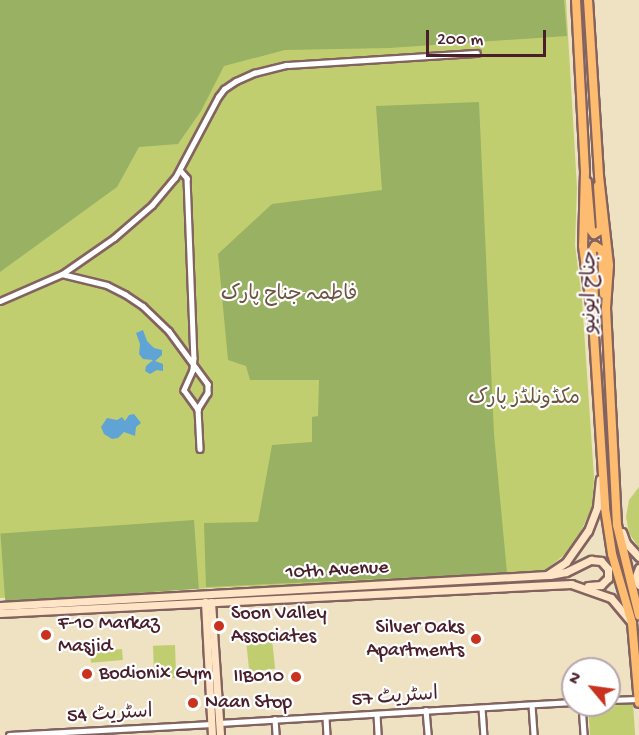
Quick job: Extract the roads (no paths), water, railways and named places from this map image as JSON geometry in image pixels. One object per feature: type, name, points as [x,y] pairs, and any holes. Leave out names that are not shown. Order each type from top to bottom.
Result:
[{"type":"main road","name":"جناح ایونیو","points":[[576,0],[585,172],[583,246],[593,320],[602,465],[609,538],[632,623],[639,701]]},
{"type":"main road","name":"جناح ایونیو","points":[[588,0],[599,176],[609,265],[606,308],[615,507],[618,537],[639,615]]},
{"type":"main road","points":[[585,172],[589,192],[591,230],[594,234],[601,230],[599,176]]},
{"type":"main road","points":[[593,320],[592,251],[595,246],[602,250],[606,308]]},
{"type":"main road","points":[[547,575],[566,562],[588,531],[597,507],[602,465]]},
{"type":"main road","points":[[615,507],[626,543],[639,557]]},
{"type":"main road","name":"10th Avenue","points":[[3,610],[409,587],[597,586],[605,582],[608,573],[605,565],[595,560],[566,572],[547,575],[409,587],[193,603],[127,603]]},
{"type":"main road","points":[[639,568],[635,579],[639,585]]},
{"type":"main road","name":"10th Avenue","points":[[581,586],[611,598],[632,623]]},
{"type":"main road","points":[[209,618],[223,601]]},
{"type":"main road","points":[[208,602],[215,723],[212,735]]},
{"type":"main road","points":[[193,603],[209,618]]},
{"type":"main road","points":[[215,723],[220,735]]},
{"type":"street","points":[[0,301],[62,274],[114,238],[152,205],[180,170],[210,108],[224,89],[254,73],[286,65],[477,53]]},
{"type":"street","points":[[180,170],[187,178],[194,366],[184,390],[198,409],[200,449]]},
{"type":"street","points":[[62,274],[107,285],[143,306],[169,331],[208,384],[208,393],[198,409]]},
{"type":"street","points":[[621,700],[639,701]]},
{"type":"street","name":"اسٹریٹ 57","points":[[215,723],[561,703]]},
{"type":"street","points":[[532,705],[534,735]]},
{"type":"street","points":[[482,708],[484,735]]},
{"type":"street","points":[[426,710],[428,735]]},
{"type":"street","points":[[377,714],[378,735]]},
{"type":"street","points":[[326,717],[327,735]]},
{"type":"street","points":[[583,717],[584,735]]},
{"type":"street","points":[[275,719],[276,735]]},
{"type":"street","name":"اسٹریٹ 54","points":[[9,735],[215,723]]},
{"type":"street","points":[[160,727],[161,735]]},
{"type":"water","points":[[143,330],[147,341],[154,348],[162,350],[162,355],[155,361],[163,364],[163,371],[157,370],[150,374],[145,371],[146,366],[153,360],[143,359],[139,354],[140,344],[136,333]]},
{"type":"water","points":[[134,414],[141,423],[136,427],[135,436],[124,432],[118,438],[112,439],[104,434],[101,427],[107,418],[117,420],[122,417],[125,421],[129,415]]},
{"type":"place","name":"Soon Valley Associates","points":[[219,626]]},
{"type":"place","name":"F-10 Markaz Masjid","points":[[46,635]]},
{"type":"place","name":"Silver Oaks Apartments","points":[[476,639]]},
{"type":"place","name":"Bodionix Gym","points":[[87,674]]},
{"type":"place","name":"IIB010","points":[[296,677]]},
{"type":"place","name":"Naan Stop","points":[[193,703]]},
{"type":"park label","name":"فاطمہ جناح پارک","points":[[289,295]]},
{"type":"park label","name":"مکڈونلڈز پارک","points":[[524,399]]}]
